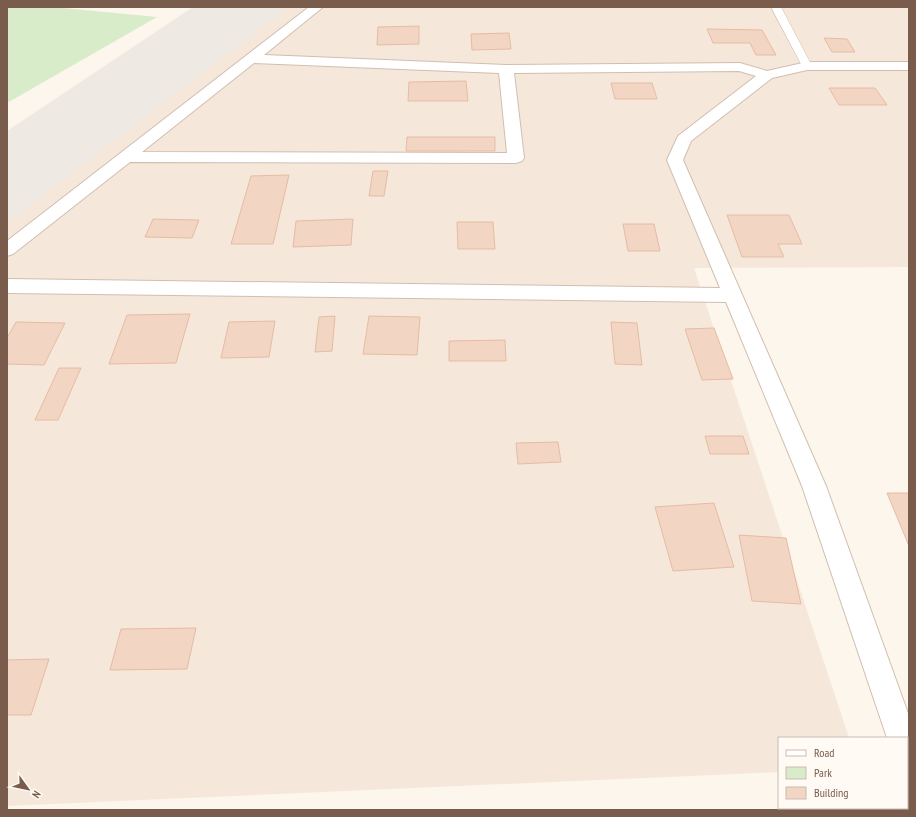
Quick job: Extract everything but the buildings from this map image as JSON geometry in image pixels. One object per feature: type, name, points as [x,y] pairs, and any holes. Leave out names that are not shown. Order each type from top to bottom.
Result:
[{"type":"street","points":[[7,250],[317,7]]},
{"type":"street","points":[[251,59],[506,69],[740,67],[767,75]]},
{"type":"street","points":[[902,737],[814,486],[675,160],[684,139],[767,75],[807,66],[909,66]]},
{"type":"street","points":[[127,157],[516,158],[506,69]]},
{"type":"street","points":[[7,286],[732,295]]},
{"type":"lane","points":[[776,7],[807,66]]},
{"type":"shaded area","points":[[193,7],[288,7],[7,223],[7,131]]},
{"type":"shaded area","points":[[197,7],[909,7],[909,267],[694,268],[849,737],[778,737],[778,772],[7,806],[7,221]]},
{"type":"green space","points":[[7,7],[53,7],[157,17],[7,103]]}]
